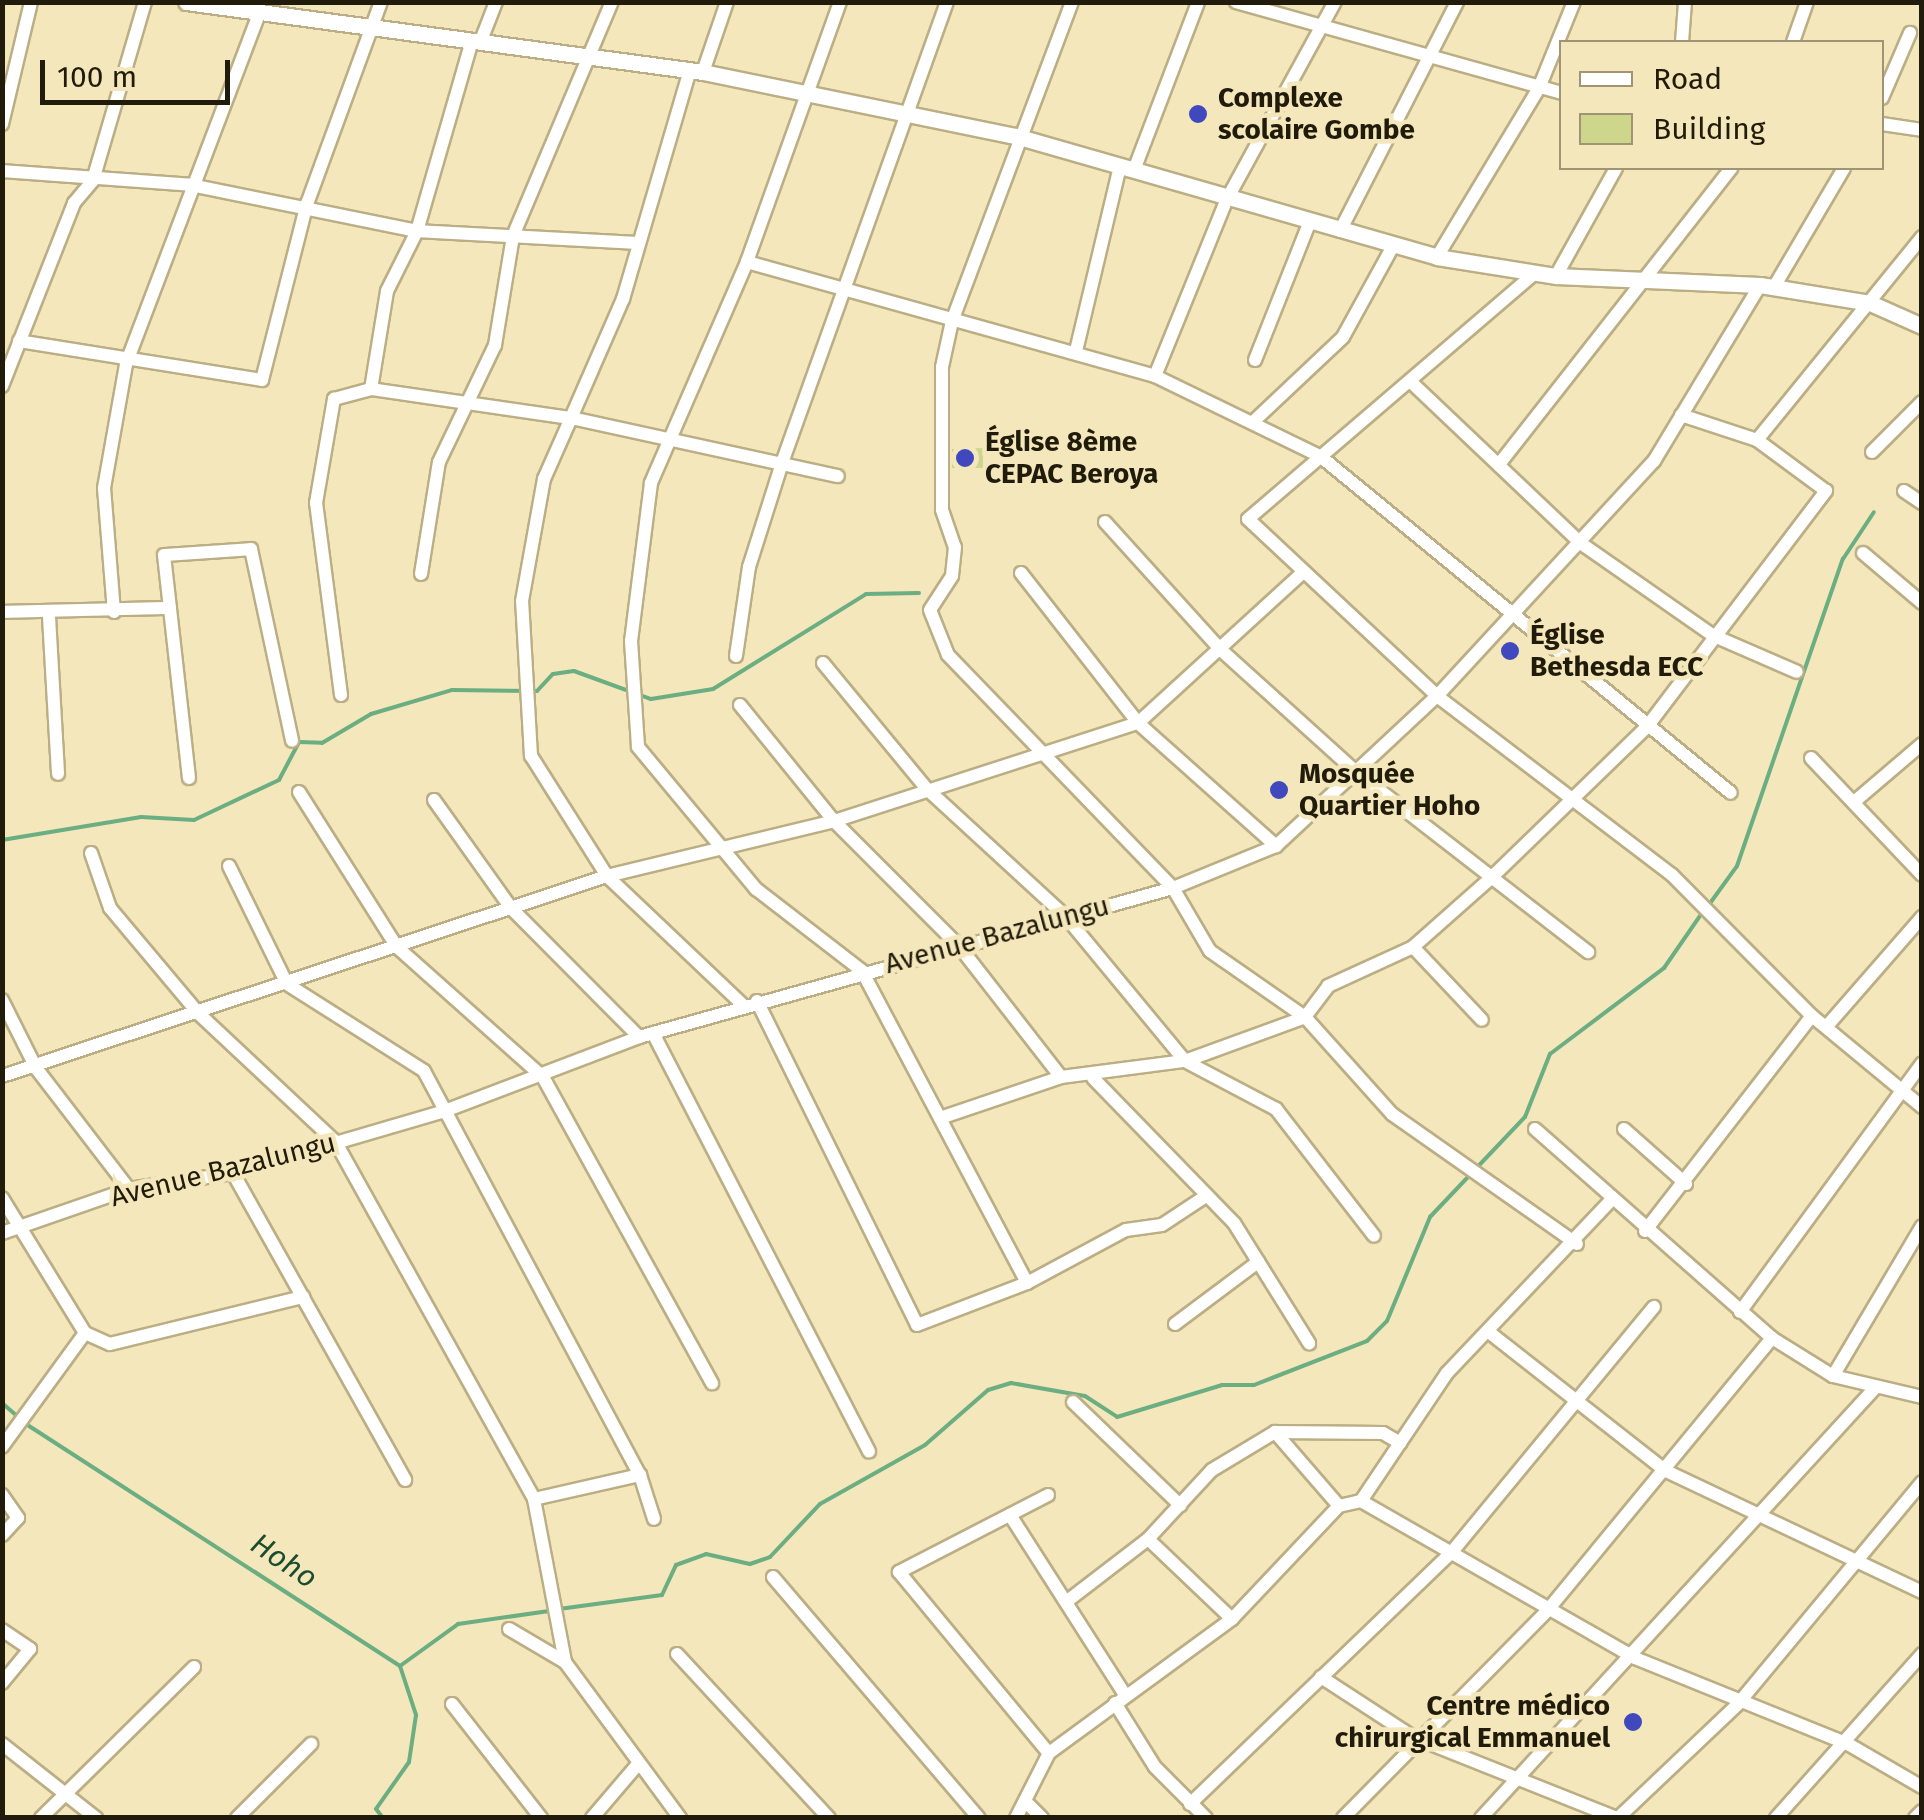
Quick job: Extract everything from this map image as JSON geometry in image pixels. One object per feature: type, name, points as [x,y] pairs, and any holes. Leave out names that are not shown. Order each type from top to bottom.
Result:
[{"type":"street","points":[[2,124],[31,2]]},
{"type":"street","points":[[2,386],[7,359],[20,341],[74,203],[93,180],[146,2]]},
{"type":"street","points":[[186,2],[259,14],[372,24],[697,71],[805,91],[1016,136],[1437,257],[1556,276],[1767,286],[1870,302],[1922,326]]},
{"type":"street","points":[[20,341],[126,364],[262,380],[307,204],[381,2]]},
{"type":"street","points":[[372,390],[387,291],[417,232],[476,42],[496,2]]},
{"type":"street","points":[[421,574],[439,462],[495,345],[513,236],[584,56],[612,2]]},
{"type":"street","points":[[727,2],[697,71],[571,418],[544,479],[522,601],[532,756],[607,876],[750,1003],[917,1325],[1027,1283],[1204,1198]]},
{"type":"street","points":[[840,2],[747,262],[650,483],[630,641],[638,747],[721,850],[862,971],[1027,1283]]},
{"type":"street","points":[[736,656],[749,568],[783,460],[843,286],[870,234],[946,2]]},
{"type":"street","points":[[1072,2],[1016,136],[952,321],[942,367],[942,510],[955,547],[952,576],[930,610],[948,655],[1043,759],[1172,888],[1210,952],[1304,1017],[1392,1114],[1577,1244]]},
{"type":"street","points":[[1076,351],[1127,168],[1198,2]]},
{"type":"street","points":[[1236,2],[1559,92]]},
{"type":"street","points":[[1155,376],[1228,199],[1335,2]]},
{"type":"street","points":[[1340,230],[1458,2]]},
{"type":"street","points":[[1437,257],[1539,88],[1574,2]]},
{"type":"street","points":[[1682,40],[1685,2]]},
{"type":"street","points":[[1794,40],[1807,2]]},
{"type":"street","points":[[114,612],[104,488],[126,364],[259,14]]},
{"type":"street","points":[[1884,93],[1910,33]]},
{"type":"street","points":[[1884,124],[1922,130]]},
{"type":"street","points":[[1556,276],[1615,170]]},
{"type":"street","points":[[1500,463],[1650,278],[1730,170]]},
{"type":"street","name":"Avenue Bazalungu","points":[[2,1233],[28,1228],[129,1190],[233,1172],[442,1112],[646,1036],[862,971],[1172,888],[1276,846],[1436,696],[1582,544],[1654,462],[1680,415],[1843,170]]},
{"type":"street","points":[[2,171],[192,184],[307,204],[417,232],[636,243]]},
{"type":"street","points":[[1254,360],[1310,221]]},
{"type":"street","points":[[1757,440],[1922,237]]},
{"type":"street","points":[[1254,421],[1343,337],[1392,246]]},
{"type":"street","points":[[747,262],[1155,376],[1320,456],[1646,728],[1731,793]]},
{"type":"street","points":[[1535,273],[1248,519],[1301,574],[1436,696],[1672,875],[1812,1016],[1922,1107]]},
{"type":"street","points":[[1411,382],[1582,544],[1714,636],[1798,672]]},
{"type":"street","points":[[342,695],[316,504],[334,399],[372,390],[571,418],[783,460],[838,476]]},
{"type":"street","points":[[1872,452],[1922,402]]},
{"type":"street","points":[[940,1118],[1061,1077],[1093,1078],[1184,1062],[1304,1017],[1328,986],[1413,947],[1492,877],[1568,798],[1646,728],[1826,491],[1757,440],[1680,415]]},
{"type":"street","points":[[1904,491],[1922,503]]},
{"type":"street","points":[[1105,522],[1221,650],[1356,772],[1588,952]]},
{"type":"street","points":[[189,778],[164,555],[251,549],[292,742]]},
{"type":"street","points":[[1863,554],[1922,603]]},
{"type":"street","points":[[1021,573],[1138,723],[1276,846]]},
{"type":"street","points":[[2,1076],[36,1068],[607,876],[834,821],[927,789],[1043,759],[1138,723],[1301,574]]},
{"type":"street","points":[[2,612],[49,616],[170,608]]},
{"type":"street","points":[[49,616],[58,774]]},
{"type":"street","points":[[823,663],[927,789],[1066,918],[1184,1062],[1276,1109],[1374,1236]]},
{"type":"street","points":[[740,705],[834,821],[959,946],[1061,1077]]},
{"type":"street","points":[[1854,802],[1922,744]]},
{"type":"street","points":[[1811,758],[1922,875]]},
{"type":"street","points":[[299,792],[397,946],[542,1077],[712,1383]]},
{"type":"street","points":[[434,800],[511,908],[646,1036],[869,1451]]},
{"type":"street","points":[[91,853],[110,908],[198,1014],[335,1142],[534,1499],[565,1662]]},
{"type":"street","points":[[230,866],[286,984],[424,1071],[442,1112],[640,1475],[654,1519]]},
{"type":"street","points":[[1827,1026],[1922,916]]},
{"type":"street","points":[[1413,947],[1482,1020]]},
{"type":"street","points":[[2,1000],[36,1068],[129,1190]]},
{"type":"street","points":[[1645,1231],[1686,1184],[1812,1016]]},
{"type":"street","points":[[1740,1312],[1899,1085],[1922,1063]]},
{"type":"street","points":[[1093,1078],[1258,1262],[1309,1344]]},
{"type":"street","points":[[1535,1129],[1645,1231],[1772,1338],[1832,1376],[1922,1396]]},
{"type":"street","points":[[1624,1129],[1686,1184]]},
{"type":"street","points":[[233,1172],[405,1480]]},
{"type":"street","points":[[2,1198],[28,1228],[86,1333],[110,1344],[303,1297]]},
{"type":"street","points":[[1016,1818],[1048,1753],[1232,1619],[1339,1506],[1360,1501],[1447,1373],[1577,1244],[1612,1199]]},
{"type":"street","points":[[1832,1376],[1922,1226]]},
{"type":"street","points":[[1174,1324],[1258,1262]]},
{"type":"street","points":[[1190,1804],[1452,1553],[1573,1398],[1654,1307]]},
{"type":"street","points":[[2,1447],[86,1333]]},
{"type":"street","points":[[1490,1333],[1666,1471],[1752,1519],[1858,1556],[1922,1592]]},
{"type":"street","points":[[1343,1818],[1413,1737],[1547,1611],[1772,1338]]},
{"type":"street","points":[[1481,1818],[1510,1782],[1634,1658],[1752,1519],[1875,1388]]},
{"type":"street","points":[[1073,1402],[1180,1505]]},
{"type":"street","points":[[1066,1602],[1148,1539],[1212,1470],[1275,1432],[1383,1434],[1400,1443]]},
{"type":"street","points":[[1275,1432],[1339,1506]]},
{"type":"street","points":[[534,1499],[640,1475]]},
{"type":"street","points":[[1321,1677],[1413,1737],[1510,1782],[1618,1818],[1737,1705],[1922,1482]]},
{"type":"street","points":[[2,1495],[18,1518],[2,1534]]},
{"type":"street","points":[[1048,1495],[898,1572],[1048,1753]]},
{"type":"street","points":[[1360,1501],[1634,1658],[1737,1705],[1848,1744],[1922,1786]]},
{"type":"street","points":[[1010,1514],[1066,1602],[1120,1699],[1190,1804],[1206,1818]]},
{"type":"street","points":[[1148,1539],[1232,1619]]},
{"type":"street","points":[[773,1577],[979,1818]]},
{"type":"street","points":[[510,1629],[565,1662],[680,1818]]},
{"type":"street","points":[[2,1630],[30,1649],[2,1683]]},
{"type":"street","points":[[677,1654],[829,1818]]},
{"type":"street","points":[[1776,1818],[1848,1744],[1922,1654]]},
{"type":"street","points":[[41,1818],[64,1791],[194,1667]]},
{"type":"street","points":[[452,1704],[540,1818]]},
{"type":"street","points":[[2,1744],[96,1818]]},
{"type":"street","points":[[237,1818],[311,1744]]},
{"type":"street","points":[[592,1818],[639,1763]]},
{"type":"street","points":[[1026,1802],[1042,1818]]},
{"type":"street","points":[[1915,1818],[1922,1811]]},
{"type":"building","name":"Église 8ème CEPAC Beroya","points":[[983,448],[983,468],[952,468],[952,449]]},
{"type":"waterway","points":[[1708,906],[1737,866],[1843,559],[1874,512]]},
{"type":"waterway","points":[[2,840],[141,817],[194,820],[279,780],[299,742],[322,743],[371,714],[452,690],[537,691],[553,674],[574,671],[651,699],[713,689],[866,594],[919,593]]},
{"type":"waterway","points":[[559,1609],[662,1595],[676,1565],[706,1554],[750,1564],[770,1557],[820,1504],[925,1445],[988,1390],[1011,1383],[1085,1396],[1117,1417],[1222,1385],[1254,1385],[1367,1341],[1387,1321],[1430,1217],[1525,1117],[1550,1054],[1664,968],[1702,913]]},
{"type":"waterway","name":"Hoho","points":[[2,1403],[19,1418]]},
{"type":"waterway","name":"Hoho","points":[[26,1424],[400,1666],[416,1715],[409,1762],[376,1809],[383,1818]]},
{"type":"waterway","points":[[400,1666],[458,1624],[549,1611]]},
{"type":"place","name":"Complexe scolaire Gombe","points":[[1198,114]]},
{"type":"place","name":"Église 8ème CEPAC Beroya","points":[[965,458]]},
{"type":"place","name":"Église Bethesda ECC","points":[[1510,651]]},
{"type":"place","name":"Mosquée Quartier Hoho","points":[[1279,790]]},
{"type":"place","name":"Centre médico chirurgical Emmanuel","points":[[1633,1722]]}]
